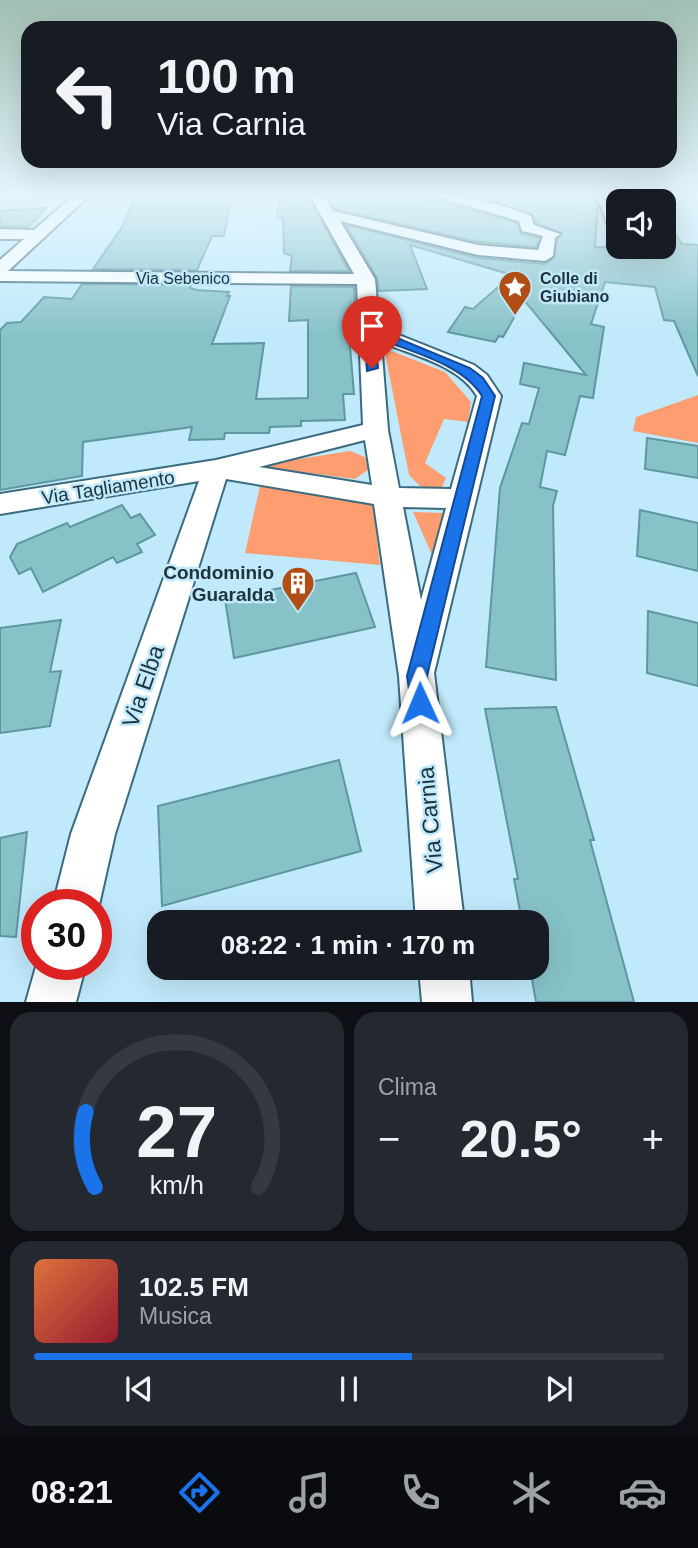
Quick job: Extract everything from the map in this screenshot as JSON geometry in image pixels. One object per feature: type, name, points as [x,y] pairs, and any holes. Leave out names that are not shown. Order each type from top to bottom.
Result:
[{"type":"street","points":[[0,269],[33,241]]},
{"type":"street","name":"Via Carnia","points":[[341,241],[366,279],[376,430],[417,676],[439,910]]},
{"type":"street","points":[[438,241],[513,256],[545,257],[549,241]]},
{"type":"street","name":"Via Sebenico","points":[[0,276],[366,279]]},
{"type":"street","name":"Via Carnia","points":[[369,330],[466,370],[486,389],[489,396],[417,676]]},
{"type":"street","name":"Via Tagliamento","points":[[0,504],[216,469],[376,430]]},
{"type":"street","name":"Via Tagliamento","points":[[216,469],[387,496]]},
{"type":"street","name":"Via Elba","points":[[80,889],[93,834],[216,469]]},
{"type":"street","points":[[387,496],[462,499]]},
{"type":"street","points":[[51,1002],[57,980]]},
{"type":"street","points":[[445,980],[447,1002]]},
{"type":"shaded area","points":[[384,348],[445,372],[471,402],[468,422],[444,419],[425,463],[446,478],[442,487],[422,488],[409,475]]},
{"type":"shaded area","points":[[698,395],[698,443],[633,431],[636,417]]},
{"type":"shaded area","points":[[350,451],[365,457],[369,469],[355,479],[255,466]]},
{"type":"shaded area","points":[[260,486],[373,503],[380,565],[245,553]]},
{"type":"shaded area","points":[[413,512],[444,513],[433,557]]},
{"type":"building","points":[[112,241],[210,241],[197,270],[93,269]]},
{"type":"building","points":[[284,241],[333,241],[349,271],[290,271],[292,256],[284,253]]},
{"type":"building","points":[[355,241],[409,241],[478,258],[545,264],[554,258],[557,241],[595,241],[595,247],[606,247],[606,259],[676,259],[676,241],[698,245],[698,376],[674,321],[664,320],[655,287],[605,282],[591,324],[604,327],[593,398],[580,396],[565,455],[547,451],[540,487],[557,491],[553,506],[556,680],[486,667],[500,488],[522,423],[529,424],[539,388],[520,384],[524,363],[586,375],[524,300],[503,337],[499,336],[495,342],[448,332],[465,307],[473,309],[512,275],[410,245],[427,289],[379,291],[377,278]]},
{"type":"building","points":[[473,241],[539,241],[536,247]]},
{"type":"building","points":[[82,284],[191,285],[190,288],[197,290],[229,292],[227,296],[230,296],[212,344],[264,343],[256,399],[308,398],[308,320],[289,321],[291,286],[354,287],[356,334],[349,334],[354,394],[343,394],[345,420],[301,421],[301,426],[270,427],[269,433],[225,433],[224,439],[189,440],[192,427],[83,442],[82,476],[0,490],[0,330],[7,323],[21,322],[44,297],[72,299]]},
{"type":"building","points":[[647,438],[698,446],[698,478],[645,469]]},
{"type":"building","points":[[122,505],[131,518],[140,514],[155,535],[137,544],[142,552],[117,563],[113,557],[43,592],[31,568],[19,574],[10,557],[17,544],[67,523],[70,527]]},
{"type":"building","points":[[640,510],[698,523],[698,571],[637,556]]},
{"type":"building","name":"Condominio Guaralda","points":[[356,573],[375,627],[234,658],[225,599]]},
{"type":"building","points":[[648,611],[698,623],[698,686],[647,673]]},
{"type":"building","points":[[61,620],[50,672],[61,671],[50,726],[0,733],[0,628]]},
{"type":"building","points":[[556,707],[594,840],[590,840],[634,1002],[536,1002],[532,980],[549,980],[549,910],[520,910],[514,879],[518,879],[485,709]]},
{"type":"building","points":[[339,760],[361,851],[162,906],[158,806]]},
{"type":"building","points":[[27,832],[16,937],[0,936],[0,838]]},
{"type":"place","name":"Colle di Giubiano","points":[[515,317]]},
{"type":"place","name":"Condominio Guaralda","points":[[298,613]]},
{"type":"route","points":[[372,368],[369,330],[466,370],[479,380],[489,396],[417,676],[420,703]]}]
